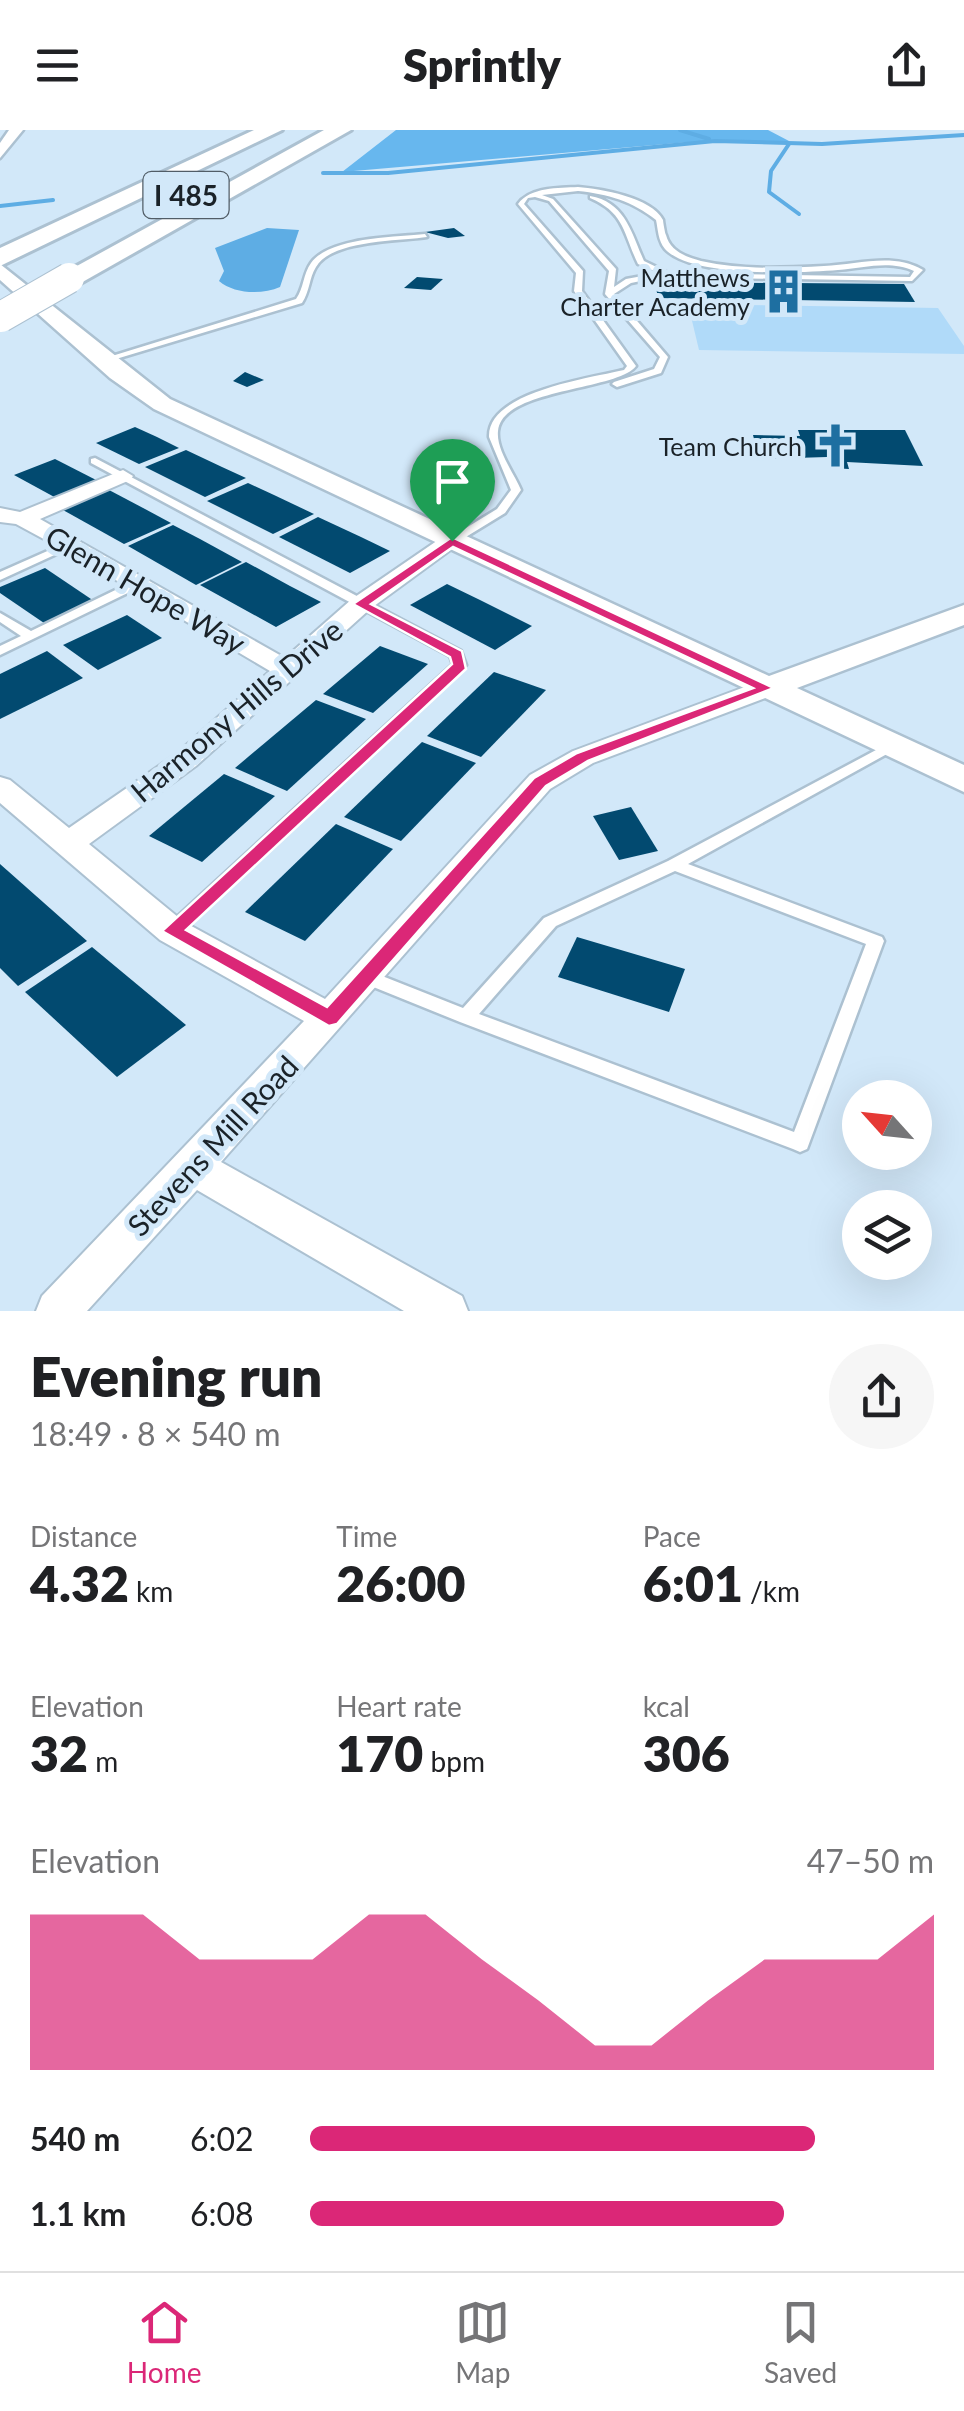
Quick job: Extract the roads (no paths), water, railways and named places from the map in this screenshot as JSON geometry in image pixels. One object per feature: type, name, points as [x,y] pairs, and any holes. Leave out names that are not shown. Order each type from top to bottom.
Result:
[{"type":"highway","name":"I 485","points":[[0,258],[56,258],[271,130]]},
{"type":"highway","name":"I 485","points":[[0,288],[316,130]]},
{"type":"highway","points":[[0,317],[56,258],[340,130]]},
{"type":"street","points":[[1,151],[16,130]]},
{"type":"street","points":[[0,270],[103,360],[162,404],[964,780]]},
{"type":"street","points":[[11,517],[123,476]]},
{"type":"street","name":"Glenn Hope Way","points":[[11,517],[70,544],[290,671]]},
{"type":"street","name":"Harmony Hills Drive","points":[[68,844],[186,760],[290,671],[360,604],[452,541]]},
{"type":"street","name":"Stevens Mill Road","points":[[58,1311],[367,977],[526,794],[556,770],[964,614]]},
{"type":"street","points":[[0,787],[172,931],[329,1018]]},
{"type":"street","points":[[192,1166],[446,1311]]},
{"type":"lane","points":[[452,541],[500,511],[516,490],[494,440],[494,424],[500,414],[510,406],[627,372],[632,366],[578,291],[580,273],[521,204],[535,194],[584,191],[631,198],[659,219],[663,243],[672,253],[708,265],[836,268],[891,262],[914,267],[919,274],[912,279],[642,276],[608,294]]},
{"type":"lane","points":[[535,194],[547,198],[579,195],[603,201],[631,228],[640,262],[674,275]]},
{"type":"lane","points":[[547,198],[613,271],[608,294]]},
{"type":"lane","points":[[103,360],[299,301],[308,292],[312,266],[323,254],[351,245],[425,236]]},
{"type":"lane","points":[[566,388],[624,382],[663,367],[664,357],[608,294]]},
{"type":"lane","points":[[95,462],[456,654],[460,665],[172,931]]},
{"type":"lane","points":[[0,576],[70,544]]},
{"type":"lane","points":[[0,652],[138,583]]},
{"type":"lane","points":[[0,617],[30,636]]},
{"type":"lane","points":[[466,1017],[550,922],[674,866],[891,746]]},
{"type":"lane","points":[[367,977],[800,1143],[876,941],[674,866]]},
{"type":"waterway","points":[[680,130],[709,139]]},
{"type":"waterway","points":[[323,173],[388,173],[715,141],[822,144],[964,135]]},
{"type":"waterway","points":[[789,144],[771,171],[769,192],[799,214]]},
{"type":"waterway","points":[[0,206],[53,200]]},
{"type":"place","name":"Matthews Charter Academy","points":[[783,291]]},
{"type":"place","name":"Team Church","points":[[835,446]]}]
